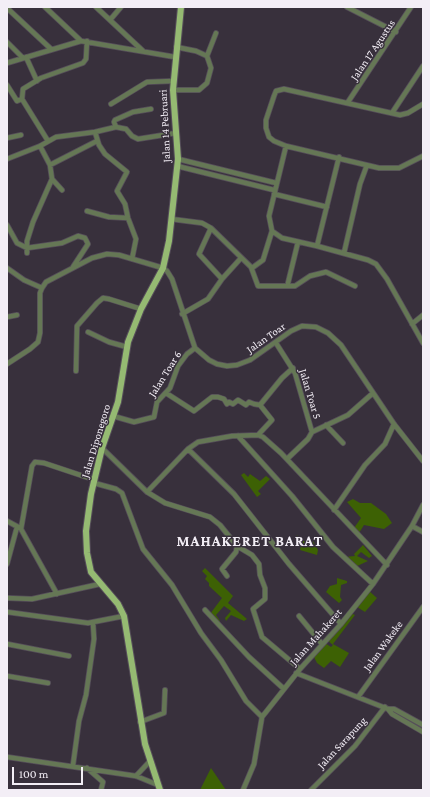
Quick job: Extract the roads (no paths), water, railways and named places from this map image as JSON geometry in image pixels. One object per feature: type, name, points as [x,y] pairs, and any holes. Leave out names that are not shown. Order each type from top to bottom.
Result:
[{"type":"main road","name":"Jalan 14 Pebruari","points":[[163,268],[171,219],[178,159],[172,90],[180,8]]},
{"type":"main road","name":"Jalan Diponegoro","points":[[159,787],[150,761],[140,722],[124,616],[118,604],[91,572],[87,549],[87,517],[102,448],[120,393],[127,347],[141,309],[163,268]]},
{"type":"street","points":[[47,7],[81,41]]},
{"type":"street","points":[[96,7],[143,51]]},
{"type":"street","points":[[110,20],[121,7]]},
{"type":"street","points":[[346,7],[396,32]]},
{"type":"street","name":"Jalan 17 Agustus","points":[[348,102],[412,7]]},
{"type":"street","points":[[7,8],[51,49]]},
{"type":"street","points":[[172,90],[194,91],[205,86],[210,68],[207,56],[216,33]]},
{"type":"street","points":[[7,63],[81,41],[175,57]]},
{"type":"street","points":[[48,141],[22,99],[23,89],[37,81],[83,63],[86,59],[87,41]]},
{"type":"street","points":[[7,42],[25,58],[37,81]]},
{"type":"street","points":[[176,47],[196,51],[207,56]]},
{"type":"street","points":[[392,114],[423,66]]},
{"type":"street","points":[[111,104],[148,82],[173,81]]},
{"type":"street","points":[[7,85],[9,95],[17,101],[22,99]]},
{"type":"street","points":[[423,104],[404,114],[392,114],[292,89],[276,92],[266,120],[266,128],[269,136],[274,141],[286,146],[339,157],[367,165],[392,170],[406,166],[423,156]]},
{"type":"street","points":[[116,127],[114,122],[115,120],[134,112],[151,109]]},
{"type":"street","points":[[7,159],[40,146],[56,137],[95,132],[116,127],[126,129],[132,136],[138,139],[176,133]]},
{"type":"street","points":[[95,132],[97,141],[107,157],[127,172],[117,191],[125,204],[128,218],[136,239],[132,259]]},
{"type":"street","points":[[7,138],[21,135]]},
{"type":"street","points":[[50,165],[97,141]]},
{"type":"street","points":[[27,250],[33,222],[52,179],[50,165],[40,146]]},
{"type":"street","points":[[252,268],[263,260],[272,231],[269,216],[286,146]]},
{"type":"street","points":[[317,246],[339,157]]},
{"type":"street","points":[[178,159],[276,184]]},
{"type":"street","points":[[344,253],[360,184],[367,165]]},
{"type":"street","points":[[177,166],[246,183],[327,207]]},
{"type":"street","points":[[212,175],[214,169]]},
{"type":"street","points":[[246,183],[248,177]]},
{"type":"street","points":[[52,179],[62,190]]},
{"type":"street","points":[[87,211],[109,217],[128,218]]},
{"type":"street","points":[[171,219],[202,223],[211,228],[252,268],[257,284],[260,287],[295,286],[310,276],[326,272],[355,286]]},
{"type":"street","points":[[7,225],[17,243],[27,250],[62,243],[76,237],[83,237],[86,239],[88,244],[72,268]]},
{"type":"street","points":[[211,228],[199,254],[222,279]]},
{"type":"street","points":[[272,231],[278,236],[344,253],[376,264],[382,271],[423,343]]},
{"type":"street","points":[[288,283],[298,242]]},
{"type":"street","points":[[7,364],[38,342],[42,288],[51,279],[72,268],[103,255],[114,254],[163,268],[172,279],[182,314],[195,348]]},
{"type":"street","points":[[182,314],[208,298],[222,279],[241,258]]},
{"type":"street","points":[[7,268],[17,276],[42,288]]},
{"type":"street","points":[[76,371],[78,326],[97,303],[103,298],[141,309]]},
{"type":"street","points":[[7,317],[17,315]]},
{"type":"street","points":[[412,324],[423,315]]},
{"type":"street","name":"Jalan Toar","points":[[195,348],[209,360],[227,366],[236,365],[250,360],[291,331],[302,326],[322,329],[341,345],[394,424],[423,461]]},
{"type":"street","points":[[88,332],[109,342],[127,347]]},
{"type":"street","name":"Jalan Toar 5","points":[[276,343],[293,368],[312,432]]},
{"type":"street","name":"Jalan Toar 6","points":[[113,416],[134,422],[154,417],[157,402],[166,393],[182,360],[195,348]]},
{"type":"street","points":[[260,405],[282,378],[293,368]]},
{"type":"street","points":[[166,393],[194,411],[212,397],[224,399],[227,404],[229,402],[233,404],[238,400],[246,405],[249,402],[260,405],[272,420],[258,436]]},
{"type":"street","points":[[287,459],[308,439],[312,432],[348,415],[374,393]]},
{"type":"street","points":[[334,510],[365,465],[385,444],[394,424]]},
{"type":"street","points":[[326,425],[343,443]]},
{"type":"street","points":[[238,436],[292,496],[332,548],[373,584]]},
{"type":"street","points":[[147,492],[188,449],[203,441],[238,436],[258,436],[266,439],[287,459],[387,565]]},
{"type":"street","points":[[102,448],[147,492],[165,503],[210,517],[220,525],[237,546],[252,555],[260,567],[260,575],[265,588],[266,596],[265,599],[253,609],[262,637],[298,671],[358,697],[387,708],[394,709],[423,725]]},
{"type":"street","points":[[188,449],[234,494],[289,564],[341,624]]},
{"type":"street","points":[[7,561],[19,528],[34,462],[54,466],[116,489],[122,493],[144,549],[172,585],[201,633],[224,665],[246,701],[262,717]]},
{"type":"street","name":"Jalan Mahakeret","points":[[242,790],[254,764],[262,717],[298,671],[341,624],[373,584],[412,526],[423,505]]},
{"type":"street","points":[[7,515],[8,521],[19,528],[56,594]]},
{"type":"street","points":[[412,526],[423,532]]},
{"type":"street","points":[[227,576],[222,569],[236,552],[237,546]]},
{"type":"street","points":[[7,598],[32,599],[100,584]]},
{"type":"street","name":"Jalan Wakeke","points":[[358,697],[423,607]]},
{"type":"street","points":[[205,610],[248,657],[284,689]]},
{"type":"street","points":[[7,612],[17,615],[93,623],[124,616]]},
{"type":"street","points":[[299,616],[322,644]]},
{"type":"street","points":[[74,765],[79,721],[86,695],[94,639],[93,623]]},
{"type":"street","points":[[7,644],[69,656]]},
{"type":"street","points":[[7,676],[48,683]]},
{"type":"street","points":[[140,722],[164,713],[165,690]]},
{"type":"street","points":[[387,708],[392,714],[423,732]]},
{"type":"street","name":"Jalan Sarapung","points":[[311,790],[355,746],[387,708]]},
{"type":"street","points":[[7,757],[74,765],[136,776],[159,787]]},
{"type":"street","points":[[136,776],[150,761]]},
{"type":"street","points":[[85,767],[103,782],[101,790]]},
{"type":"district","name":"MAHAKERET BARAT","points":[[250,541]]}]
